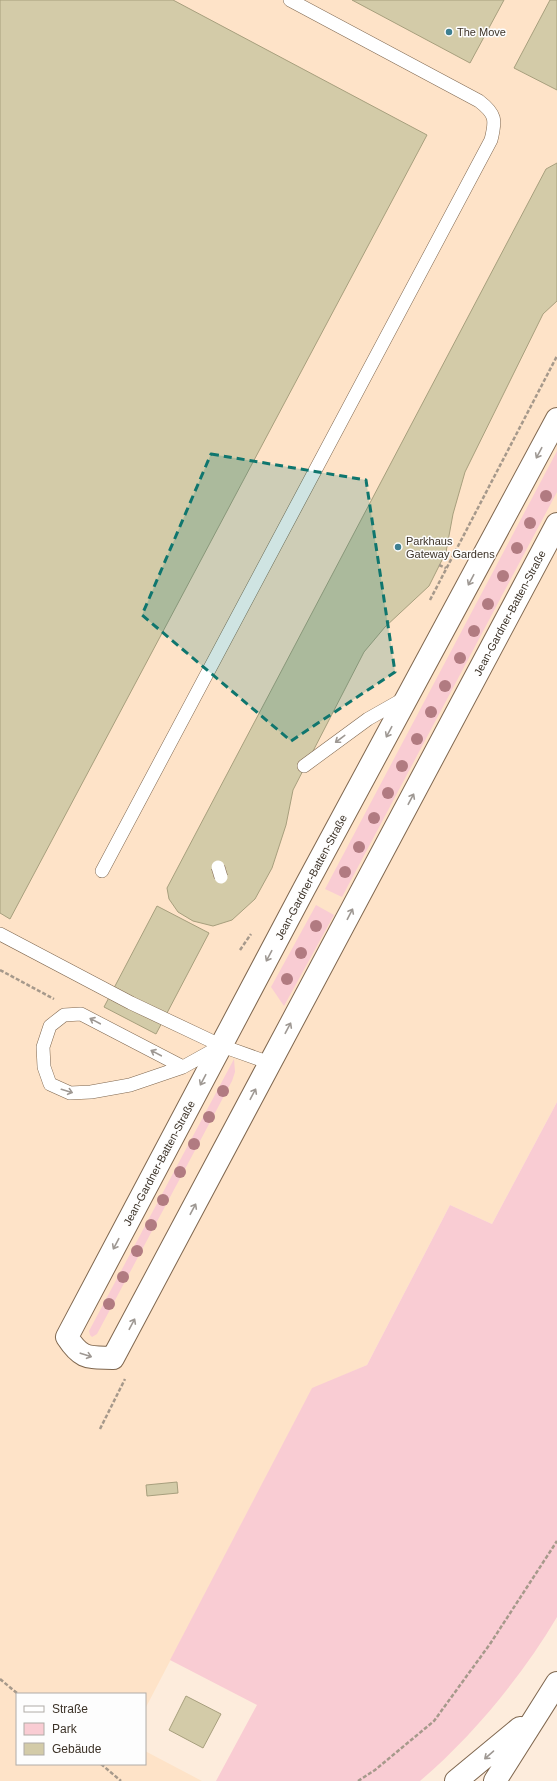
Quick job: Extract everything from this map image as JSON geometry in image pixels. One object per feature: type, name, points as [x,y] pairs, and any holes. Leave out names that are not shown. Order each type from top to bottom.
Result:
[{"type":"main road","name":"Jean-Gardner-Batten-Straße","points":[[557,419],[67,1337],[76,1351],[87,1357],[113,1358],[557,524]]},
{"type":"main road","points":[[495,1781],[557,1683]]},
{"type":"main road","points":[[456,1781],[476,1766],[539,1711]]},
{"type":"lane","points":[[102,871],[491,140],[495,124],[491,110],[479,101],[290,0]]},
{"type":"lane","points":[[304,766],[368,719],[408,696]]},
{"type":"lane","points":[[0,934],[131,1003],[222,1046],[270,1063]]},
{"type":"lane","points":[[183,1067],[81,1014],[64,1015],[50,1026],[43,1047],[44,1067],[50,1084],[70,1093],[92,1092],[130,1085],[183,1067],[222,1046]]},
{"type":"path","points":[[439,565],[446,568]]},
{"type":"path","points":[[0,970],[81,1014]]},
{"type":"path","points":[[358,1781],[375,1770],[434,1721],[490,1644],[557,1541]]},
{"type":"path","points":[[0,1679],[17,1693]]},
{"type":"path","points":[[102,1765],[121,1781]]},
{"type":"highlighted area","points":[[211,454],[366,480],[395,672],[291,741],[142,615]]},
{"type":"shaded area","points":[[0,0],[557,0],[557,1102],[492,1224],[450,1205],[367,1365],[312,1389],[146,1707],[146,1693],[16,1693],[16,1765],[146,1765],[146,1752],[202,1781],[0,1781]]},
{"type":"green space","points":[[557,451],[557,492],[342,897],[325,889]]},
{"type":"green space","points":[[316,905],[334,915],[284,1006],[271,987]]},
{"type":"green space","points":[[234,1059],[235,1072],[232,1081],[97,1334],[92,1337],[89,1331]]},
{"type":"green space","points":[[557,1102],[557,1617],[528,1661],[495,1705],[458,1745],[420,1781],[216,1781],[257,1705],[170,1660],[312,1388],[367,1365],[450,1205],[492,1224]]},
{"type":"building","points":[[0,0],[173,0],[427,135],[10,919],[0,913]]},
{"type":"building","name":"The Move","points":[[352,0],[504,0],[470,63]]},
{"type":"building","name":"The Move","points":[[550,0],[557,0],[557,90],[514,68]]},
{"type":"building","name":"Parkhaus Gateway Gardens","points":[[557,163],[557,301],[543,314],[465,472],[453,514],[446,552],[429,586],[385,627],[364,652],[293,790],[286,825],[272,868],[255,899],[232,920],[213,926],[193,921],[178,912],[169,899],[167,888],[546,169]]},
{"type":"building","points":[[157,906],[209,933],[156,1034],[104,1007]]},
{"type":"building","points":[[177,1482],[178,1493],[147,1496],[146,1485]]},
{"type":"building","points":[[186,1696],[221,1714],[203,1748],[169,1730]]},
{"type":"place","name":"The Move","points":[[449,32]]},
{"type":"place","name":"Parkhaus Gateway Gardens","points":[[398,547]]}]
